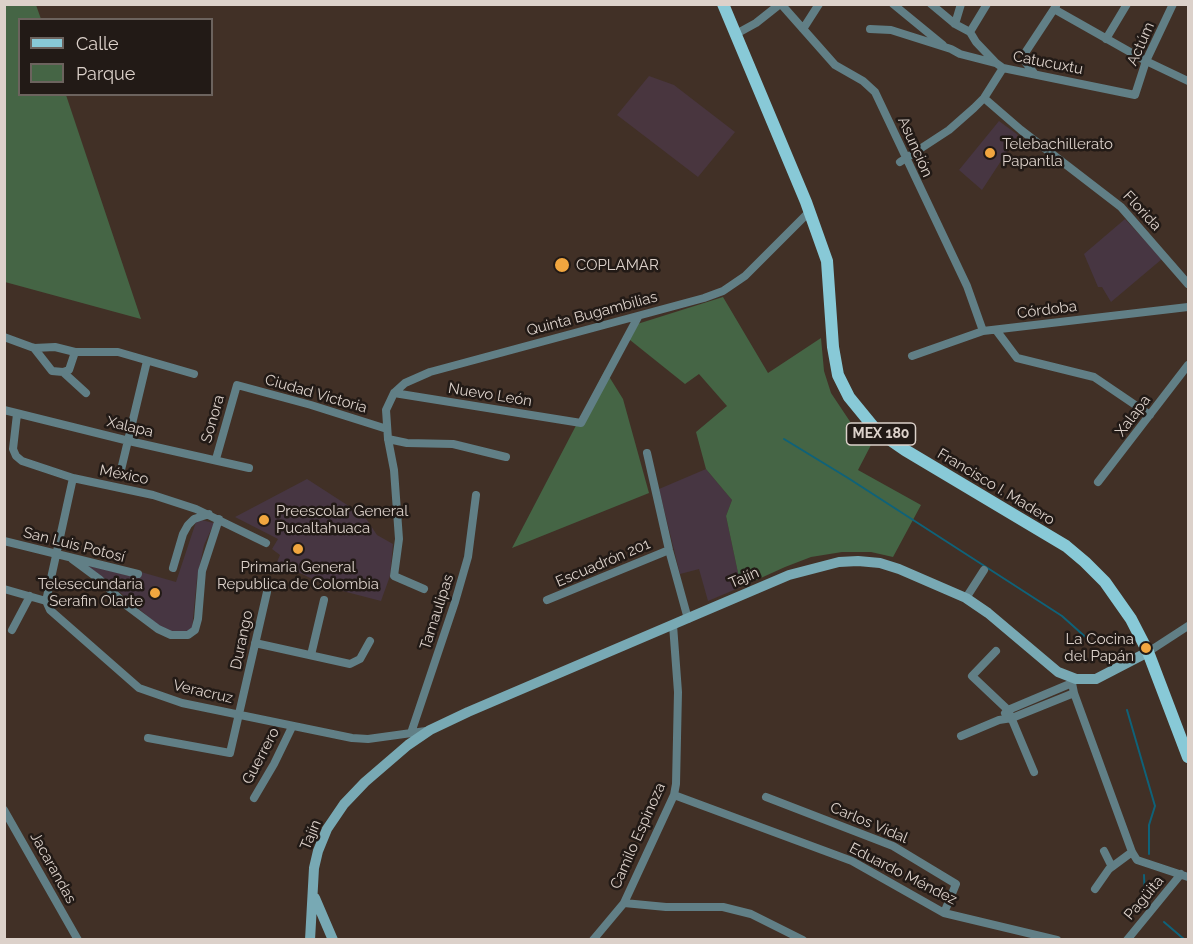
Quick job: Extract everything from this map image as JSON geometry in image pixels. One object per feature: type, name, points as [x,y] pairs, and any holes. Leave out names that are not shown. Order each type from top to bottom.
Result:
[{"type":"main road","name":"Francisco I. Madero","points":[[723,4],[827,261],[838,375],[849,398],[876,430],[905,450],[1066,546],[1085,562],[1120,600],[1148,652],[1188,757]]},
{"type":"main road","name":"Tajín","points":[[310,939],[314,868],[327,829],[344,804],[393,756],[430,730],[789,575],[839,562],[858,561],[880,563],[921,578],[966,598],[988,613],[1058,672],[1074,681]]},
{"type":"main road","points":[[1074,681],[1096,679],[1148,652]]},
{"type":"main road","points":[[314,895],[333,939]]},
{"type":"street","points":[[736,34],[756,23],[781,4]]},
{"type":"street","name":"Asunción","points":[[781,4],[835,66],[863,81],[875,92],[902,160],[967,286],[983,331]]},
{"type":"street","points":[[803,28],[819,4]]},
{"type":"street","points":[[893,4],[915,24],[951,49],[960,54],[1000,65],[984,98],[949,130],[902,160]]},
{"type":"street","points":[[931,4],[955,24],[970,32],[987,4]]},
{"type":"street","points":[[955,24],[961,4]]},
{"type":"street","points":[[1106,39],[1127,4]]},
{"type":"street","name":"Actúm","points":[[1136,94],[1146,61],[1173,4]]},
{"type":"street","points":[[1034,73],[1026,63],[1025,53],[1056,7],[1106,39],[1188,81]]},
{"type":"street","points":[[870,29],[891,30],[951,49]]},
{"type":"street","name":"Catucuxtu","points":[[970,32],[976,42],[1000,65],[1136,94]]},
{"type":"street","name":"Florida","points":[[984,98],[1021,130],[1121,207],[1188,284]]},
{"type":"street","name":"Quinta Bugambilias","points":[[394,393],[405,383],[430,372],[638,317],[723,291],[745,276],[809,212]]},
{"type":"street","name":"Córdoba","points":[[912,356],[983,331],[1188,308]]},
{"type":"street","name":"Nuevo León","points":[[394,393],[582,423],[638,317]]},
{"type":"street","points":[[996,330],[1017,358],[1094,377],[1150,415]]},
{"type":"street","points":[[4,337],[34,348],[55,347],[75,352],[118,352],[194,374]]},
{"type":"street","points":[[34,348],[52,370],[63,372],[86,393]]},
{"type":"street","points":[[63,372],[69,369],[75,352]]},
{"type":"street","points":[[120,474],[147,361]]},
{"type":"street","name":"Xalapa","points":[[1098,482],[1188,365]]},
{"type":"street","name":"Ciudad Victoria","points":[[237,385],[387,429]]},
{"type":"street","name":"Sonora","points":[[216,459],[237,385]]},
{"type":"street","points":[[394,393],[386,410],[388,439],[394,470],[399,539],[394,576],[424,589]]},
{"type":"street","name":"Xalapa","points":[[4,410],[249,468]]},
{"type":"street","name":"México","points":[[17,414],[12,449],[22,461],[73,478],[153,495],[209,514],[266,543]]},
{"type":"street","points":[[388,439],[406,443],[453,444],[506,457]]},
{"type":"street","name":"Escuadrón 201","points":[[647,453],[669,550],[688,619]]},
{"type":"street","points":[[4,589],[46,601],[73,478]]},
{"type":"street","name":"Tamaulipas","points":[[411,733],[465,568],[476,495]]},
{"type":"street","points":[[173,568],[188,525],[194,519],[209,514]]},
{"type":"street","points":[[72,559],[99,579],[126,605],[158,628],[171,635],[182,636],[195,630],[200,605],[202,572],[219,519]]},
{"type":"street","name":"San Luis Potosí","points":[[4,541],[138,574]]},
{"type":"street","name":"Escuadrón 201","points":[[547,600],[669,550]]},
{"type":"street","points":[[966,598],[984,570]]},
{"type":"street","name":"Durango","points":[[148,738],[230,753],[267,591]]},
{"type":"street","points":[[12,630],[30,596]]},
{"type":"street","points":[[311,655],[324,600]]},
{"type":"street","name":"Veracruz","points":[[46,601],[50,610],[139,688],[182,703],[352,738],[368,739],[430,730]]},
{"type":"street","name":"Camilo Espinoza","points":[[594,939],[624,903],[674,795],[678,692],[673,625]]},
{"type":"street","points":[[1148,652],[1188,626]]},
{"type":"street","points":[[255,644],[350,664],[360,659],[370,641]]},
{"type":"street","points":[[996,651],[972,676],[1008,710],[1034,772]]},
{"type":"street","points":[[999,720],[1008,710],[1074,681],[1074,693],[1132,852],[1112,867],[1095,889]]},
{"type":"street","points":[[961,736],[1074,693]]},
{"type":"street","points":[[1039,697],[1041,706]]},
{"type":"street","name":"Guerrero","points":[[254,798],[292,727]]},
{"type":"street","name":"Eduardo Méndez","points":[[674,795],[852,861],[944,913],[1057,939]]},
{"type":"street","name":"Carlos Vidal","points":[[766,796],[878,839],[956,884],[944,913]]},
{"type":"street","name":"Jacarandas","points":[[4,810],[78,939]]},
{"type":"street","points":[[1104,851],[1112,867]]},
{"type":"street","name":"Pagüita","points":[[1127,939],[1185,876],[1137,860],[1132,852]]},
{"type":"street","points":[[624,903],[666,907],[723,907],[751,914],[803,939]]},
{"type":"shaded area","points":[[649,76],[674,85],[735,132],[698,177],[617,115]]},
{"type":"shaded area","name":"Telebachillerato Papantla","points":[[999,121],[1018,135],[982,190],[959,170]]},
{"type":"shaded area","points":[[1125,219],[1162,259],[1111,302],[1102,287],[1098,287],[1084,254]]},
{"type":"shaded area","points":[[706,469],[732,500],[726,516],[741,587],[708,601],[699,569],[680,574],[659,489]]},
{"type":"shaded area","points":[[307,479],[355,510],[367,520],[377,535],[393,544],[390,576],[381,601],[331,588],[277,562],[280,555],[272,549],[278,539],[235,517]]},
{"type":"shaded area","points":[[197,519],[214,523],[204,545],[197,578],[192,629],[185,638],[160,627],[99,574],[79,563],[138,578],[141,572],[176,582]]},
{"type":"green space","points":[[4,5],[36,5],[41,18],[18,18],[18,96],[66,96],[141,319],[5,282]]},
{"type":"green space","points":[[723,297],[768,373],[821,338],[824,371],[831,393],[859,435],[871,445],[858,470],[921,505],[893,557],[871,552],[842,552],[811,557],[741,587],[726,516],[732,500],[706,469],[696,432],[727,406],[699,374],[685,384],[625,336],[631,326]]},
{"type":"green space","points":[[605,370],[623,399],[649,493],[512,548]]},
{"type":"waterway","points":[[784,439],[1062,616],[1091,642]]},
{"type":"waterway","points":[[1127,710],[1155,806],[1149,825],[1149,854]]},
{"type":"waterway","points":[[1144,875],[1145,902]]},
{"type":"waterway","points":[[1164,922],[1185,940]]},
{"type":"place","name":"Telebachillerato Papantla","points":[[990,153]]},
{"type":"place","name":"COPLAMAR","points":[[562,265]]},
{"type":"place","name":"Preescolar General Pucaltahuaca","points":[[264,520]]},
{"type":"place","name":"Primaria General Republica de Colombia","points":[[298,549]]},
{"type":"place","name":"Telesecundaria Serafin Olarte","points":[[155,593]]},
{"type":"place","name":"La Cocina del Papán","points":[[1146,648]]}]
